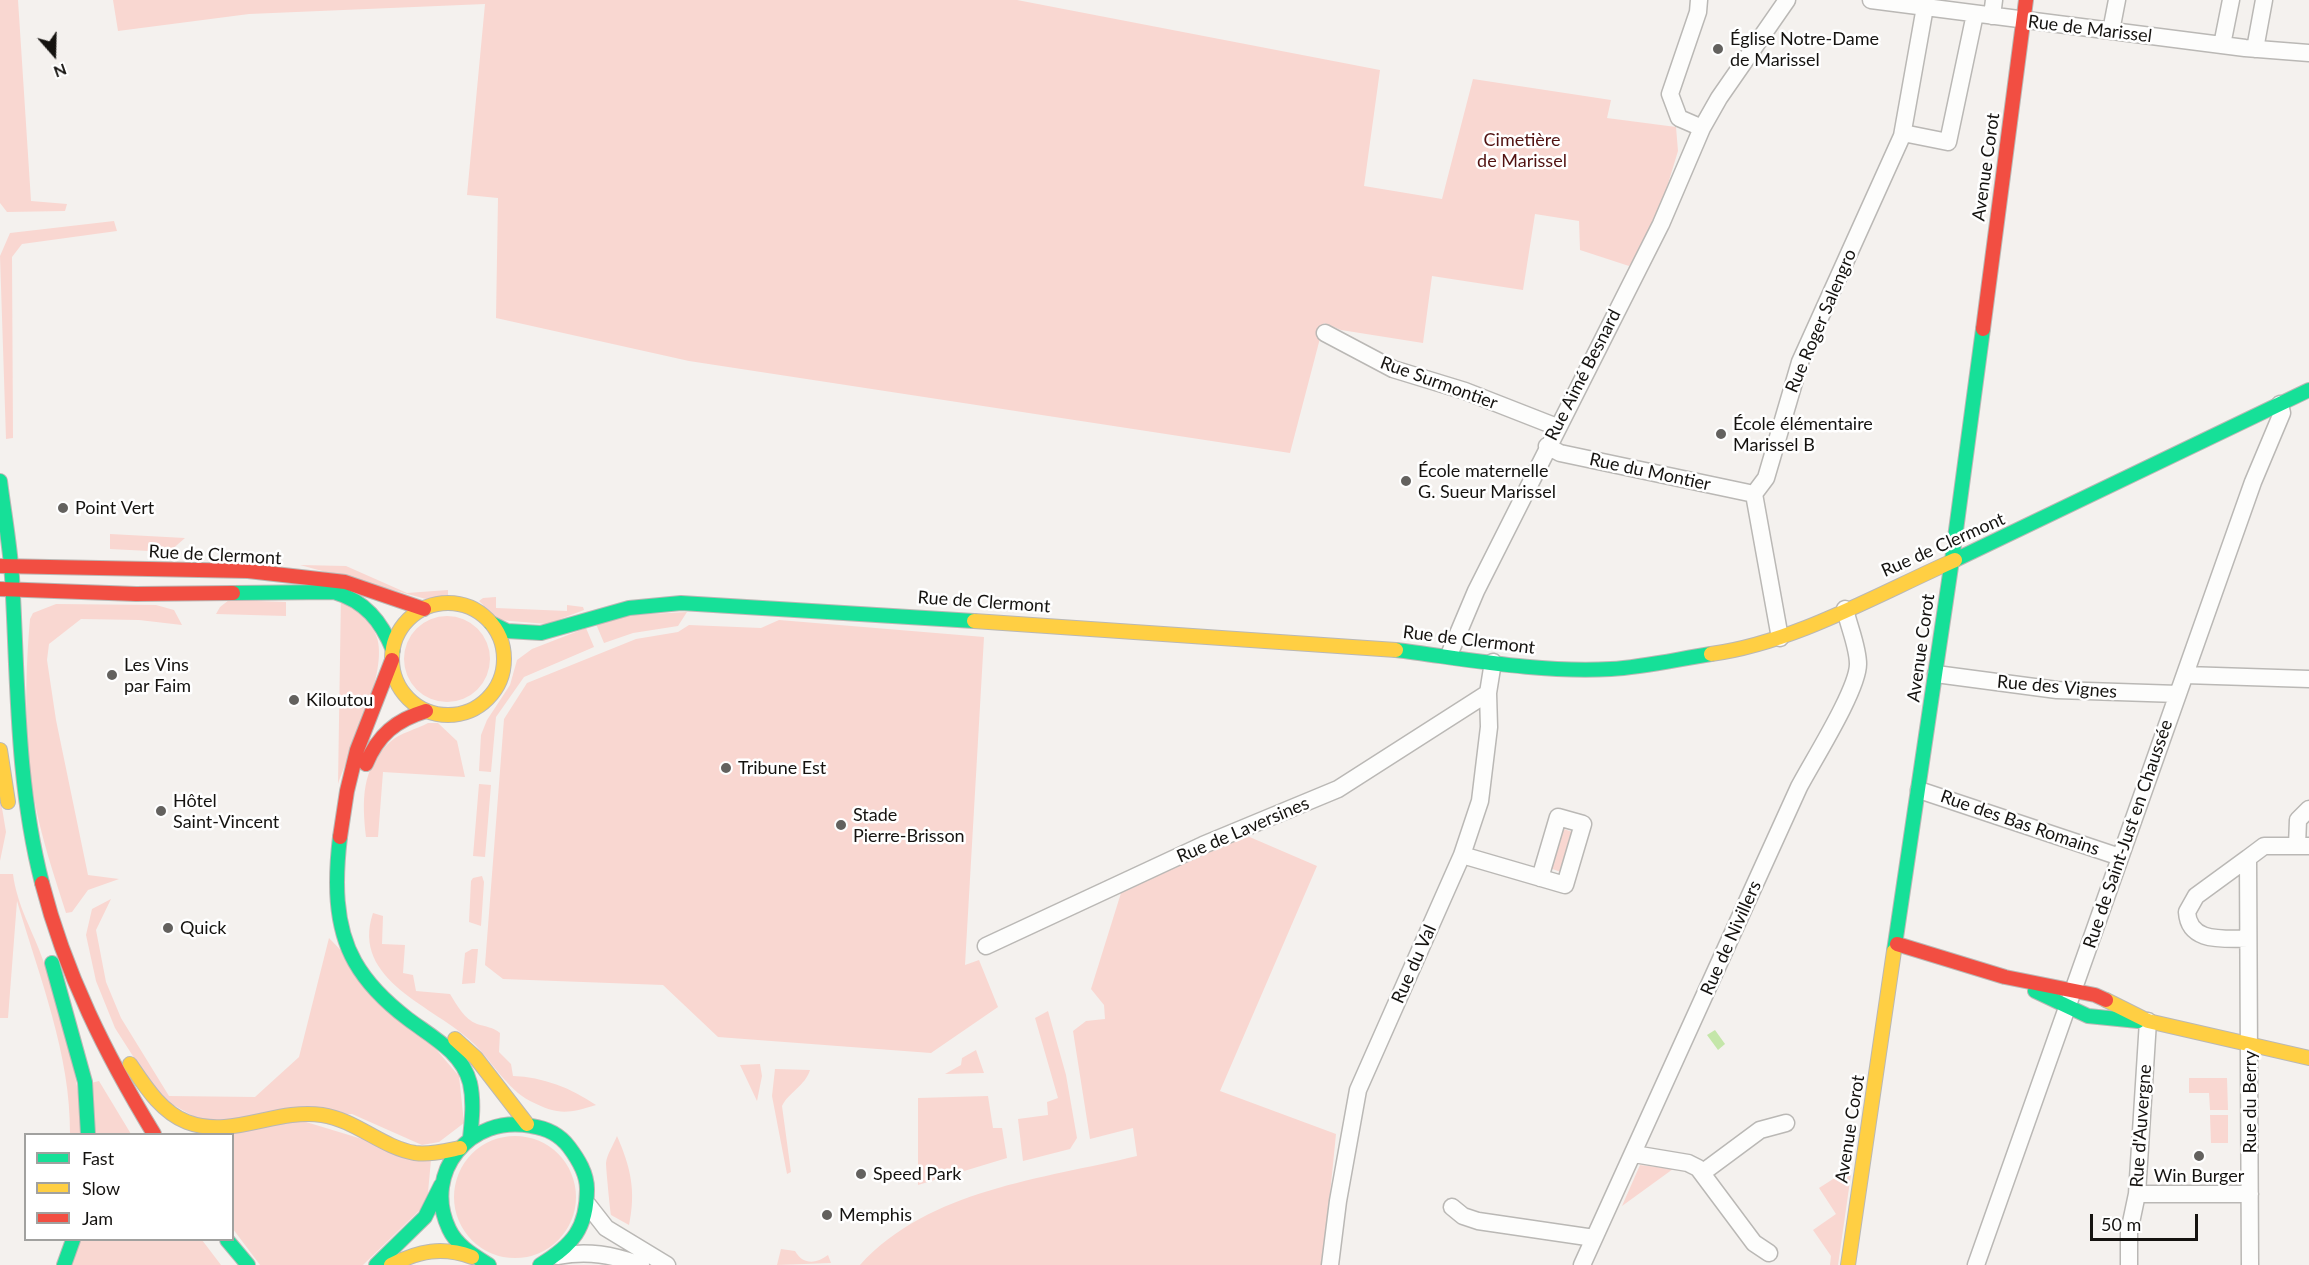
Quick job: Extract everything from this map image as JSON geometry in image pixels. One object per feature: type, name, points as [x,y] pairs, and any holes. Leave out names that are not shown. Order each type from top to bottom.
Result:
[{"type":"main road","name":"Avenue Corot","points":[[2026,0],[2033,25]]},
{"type":"main road","name":"Avenue Corot","points":[[1848,1265],[1906,943],[1947,675],[1952,560],[2033,25],[2040,0]]},
{"type":"main road","name":"Rue de Clermont","points":[[491,623],[506,631],[526,634],[571,625],[630,608],[663,603],[698,603],[1329,644],[1449,655],[1493,662],[1608,669],[1747,649],[1779,638],[1968,554],[2309,390]]},
{"type":"main road","points":[[0,481],[6,589],[14,651],[18,734],[25,799],[44,888],[69,965],[113,1063],[153,1133]]},
{"type":"main road","points":[[1966,573],[1971,537]]},
{"type":"main road","name":"Rue de Clermont","points":[[5,565],[226,569],[328,580],[363,587],[409,606],[424,609]]},
{"type":"main road","name":"Rue de Clermont","points":[[6,589],[136,594],[334,592],[352,597],[366,608],[383,629],[393,655]]},
{"type":"main road","points":[[14,651],[30,609],[49,595],[64,591]]},
{"type":"main road","points":[[376,1265],[425,1217],[444,1178],[465,1143],[472,1101],[465,1070],[448,1048],[392,1007],[368,984],[349,950],[340,920],[339,877],[346,794],[358,749],[405,623],[424,609],[441,604],[460,605],[475,610],[491,623],[501,642],[503,669],[496,689],[478,707],[454,715],[426,711],[401,719],[388,728],[372,748],[364,769],[355,813],[348,881],[352,929],[361,954],[382,983],[403,1002],[468,1050],[511,1108],[527,1124],[556,1136],[574,1153],[586,1180],[588,1205],[576,1236],[557,1256],[540,1265]]},
{"type":"main road","name":"Rue de Clermont","points":[[503,669],[520,647],[571,625]]},
{"type":"main road","points":[[393,655],[394,673],[402,690],[410,700],[426,711]]},
{"type":"main road","points":[[0,750],[11,817]]},
{"type":"main road","points":[[25,799],[63,916],[97,1000],[140,1078],[168,1112],[188,1123],[222,1129],[289,1115],[321,1114],[351,1123],[409,1154],[430,1155],[465,1143],[497,1125],[527,1124]]},
{"type":"main road","points":[[33,904],[81,1063],[87,1091],[88,1133]]},
{"type":"main road","points":[[43,933],[102,1066],[140,1133]]},
{"type":"main road","name":"Avenue Corot","points":[[1906,943],[1907,966]]},
{"type":"main road","points":[[1906,943],[2005,977],[2099,1018],[2148,1021],[2309,1058]]},
{"type":"main road","points":[[2005,977],[2095,995],[2148,1021]]},
{"type":"main road","points":[[444,1178],[441,1201],[447,1224],[458,1243],[476,1258]]},
{"type":"main road","points":[[64,1265],[72,1241]]},
{"type":"main road","points":[[215,1241],[233,1265]]},
{"type":"main road","points":[[229,1241],[248,1265]]},
{"type":"main road","points":[[391,1265],[420,1251],[439,1248],[457,1251],[489,1265]]},
{"type":"street","name":"Rue Aimé Besnard","points":[[1449,655],[1469,606],[1547,446],[1661,224],[1702,128],[1719,98],[1786,0]]},
{"type":"street","name":"Rue de Marissel","points":[[1875,0],[1987,10],[2033,25],[2111,31],[2255,49],[2309,53]]},
{"type":"street","points":[[2111,31],[2117,0]]},
{"type":"street","points":[[2222,45],[2230,0]]},
{"type":"street","points":[[2255,49],[2264,0]]},
{"type":"street","points":[[1699,2],[1670,94],[1676,114],[1685,122],[1702,128]]},
{"type":"street","name":"Rue Roger Salengro","points":[[1754,494],[1766,478],[1800,362],[1903,133],[1922,4]]},
{"type":"street","points":[[1903,133],[1948,142],[1987,10]]},
{"type":"street","name":"Rue Surmontier","points":[[1325,333],[1393,369],[1465,391],[1557,427]]},
{"type":"street","name":"Rue de Saint-Just en Chaussée","points":[[1976,1265],[2253,482],[2282,413],[2280,404]]},
{"type":"street","name":"Rue du Montier","points":[[1547,446],[1560,453],[1754,494]]},
{"type":"street","points":[[1754,494],[1779,638]]},
{"type":"street","name":"Rue de Nivillers","points":[[1582,1265],[1799,787],[1815,760],[1857,671],[1858,659],[1845,609]]},
{"type":"street","name":"Rue du Val","points":[[1330,1265],[1338,1201],[1358,1090],[1462,855],[1483,791],[1490,718],[1488,693],[1493,662]]},
{"type":"street","name":"Rue des Vignes","points":[[1947,675],[2057,690],[2178,694]]},
{"type":"street","points":[[2185,675],[2309,680]]},
{"type":"street","name":"Rue de Laversines","points":[[986,946],[1203,845],[1338,789],[1488,693]]},
{"type":"street","name":"Rue des Bas Romains","points":[[1929,793],[2120,857]]},
{"type":"street","points":[[2248,939],[2203,936],[2191,928],[2187,912],[2196,896],[2264,846],[2303,846],[2298,820],[2309,809]]},
{"type":"street","points":[[1462,855],[1540,878]]},
{"type":"street","name":"Rue du Berry","points":[[2248,858],[2250,1265]]},
{"type":"street","name":"Rue d'Auvergne","points":[[2129,1265],[2131,1216],[2137,1194],[2148,1021]]},
{"type":"street","points":[[1702,1173],[1760,1130],[1786,1123]]},
{"type":"street","points":[[1634,1154],[1688,1163],[1702,1173],[1754,1243],[1769,1253]]},
{"type":"street","points":[[2137,1194],[2250,1194]]},
{"type":"street","points":[[588,1205],[606,1228],[667,1265]]},
{"type":"street","points":[[1452,1207],[1463,1216],[1478,1221],[1594,1238]]},
{"type":"street","points":[[557,1256],[598,1253],[641,1265]]},
{"type":"green space","points":[[0,0],[18,0],[31,201],[67,204],[65,211],[7,212],[0,203]]},
{"type":"green space","name":"Cimetière de Marissel","points":[[113,0],[1017,0],[1380,70],[1364,186],[1442,199],[1473,79],[1611,100],[1607,118],[1676,127],[1678,151],[1653,233],[1629,266],[1580,250],[1579,221],[1535,214],[1523,290],[1432,276],[1423,343],[1341,330],[1324,323],[1290,453],[689,361],[496,318],[498,198],[467,195],[485,4],[249,14],[118,31]]},
{"type":"green space","points":[[114,221],[117,231],[22,244],[12,257],[13,438],[6,439],[0,256],[10,233]]},
{"type":"green space","points":[[110,534],[185,538],[169,552],[110,549]]},
{"type":"green space","points":[[300,565],[346,566],[407,593],[448,590],[448,595],[426,599]]},
{"type":"green space","points":[[341,595],[372,628],[379,647],[374,686],[338,784]]},
{"type":"green space","points":[[496,597],[496,608],[567,611],[567,605],[583,607],[584,610],[547,624],[499,620],[479,601],[483,598]]},
{"type":"green space","points":[[229,600],[286,602],[286,616],[216,614],[220,607]]},
{"type":"green space","points":[[56,604],[156,605],[174,610],[182,625],[139,620],[81,619],[49,644],[47,660],[56,720],[88,875],[119,879],[88,890],[72,912],[66,913],[37,813],[27,732],[26,685],[30,619],[33,613]]},
{"type":"green space","points":[[687,612],[678,626],[633,633],[604,643],[596,624],[633,615]]},
{"type":"green space","points":[[447,616],[471,623],[483,635],[490,659],[483,683],[471,695],[447,702],[423,695],[411,683],[404,659],[411,635],[423,623]]},
{"type":"green space","points":[[779,620],[984,637],[965,965],[979,960],[998,1007],[931,1053],[718,1037],[663,985],[503,979],[485,965],[504,719],[527,683],[636,639],[678,632],[689,625],[761,628]]},
{"type":"green space","points":[[586,628],[594,647],[524,677],[496,717],[491,772],[479,771],[481,735],[487,720],[510,685],[517,660],[532,649]]},
{"type":"green space","points":[[428,723],[438,723],[457,741],[465,777],[383,772],[378,837],[366,837],[364,798],[373,763],[380,752],[394,739]]},
{"type":"green space","points":[[479,784],[491,785],[485,857],[473,856]]},
{"type":"green space","points":[[0,796],[6,832],[0,861]]},
{"type":"green space","points":[[1561,828],[1575,833],[1563,873],[1550,868]]},
{"type":"green space","points":[[1245,835],[1317,866],[1220,1091],[1336,1134],[1323,1265],[860,1265],[888,1239],[919,1219],[953,1203],[1026,1181],[1137,1156],[1133,1128],[1090,1139],[1073,1031],[1086,1021],[1105,1019],[1104,1005],[1091,989],[1121,893]]},
{"type":"green space","points":[[0,874],[13,874],[22,908],[39,949],[63,1024],[74,1068],[83,1133],[70,1133],[69,1104],[59,1045],[44,987],[17,901],[8,1018],[0,1018]]},
{"type":"green space","points":[[482,876],[484,882],[481,926],[469,922],[471,881],[473,878]]},
{"type":"green space","points":[[111,899],[96,930],[106,982],[121,1018],[169,1096],[255,1097],[299,1057],[329,938],[428,1040],[459,1076],[464,1123],[439,1142],[422,1145],[352,1114],[202,1121],[159,1097],[115,1028],[96,981],[86,935],[92,909]]},
{"type":"green space","points":[[373,913],[383,916],[382,944],[405,945],[403,973],[413,975],[416,991],[450,994],[468,1019],[500,1033],[499,1052],[511,1064],[513,1076],[556,1085],[577,1093],[596,1105],[563,1112],[548,1109],[522,1096],[473,1043],[400,990],[385,974],[374,957],[369,937]]},
{"type":"green space","points":[[478,949],[475,983],[462,984],[465,953]]},
{"type":"green space","points":[[1048,1011],[1066,1075],[1077,1138],[1070,1149],[1023,1161],[1018,1119],[1048,1115],[1047,1102],[1058,1098],[1035,1018]]},
{"type":"green space","points":[[976,1050],[984,1073],[945,1074],[961,1065],[962,1058]]},
{"type":"green space","points":[[760,1064],[762,1076],[757,1101],[740,1065]]},
{"type":"green space","points":[[775,1069],[810,1070],[808,1076],[782,1106],[791,1172],[787,1174],[772,1096]]},
{"type":"green space","points":[[2189,1078],[2227,1078],[2228,1110],[2210,1110],[2209,1093],[2189,1093]]},
{"type":"green space","points":[[99,1081],[130,1133],[95,1133],[91,1083]]},
{"type":"green space","points":[[988,1096],[993,1128],[1002,1128],[1007,1158],[918,1185],[918,1098]]},
{"type":"green space","points":[[2210,1115],[2228,1115],[2228,1143],[2211,1143]]},
{"type":"green space","points":[[293,1118],[431,1160],[427,1203],[363,1265],[260,1265],[234,1230],[234,1133]]},
{"type":"green space","points":[[515,1136],[538,1141],[549,1146],[558,1154],[566,1163],[571,1174],[576,1197],[571,1220],[566,1231],[558,1240],[549,1248],[538,1253],[515,1258],[492,1253],[481,1248],[472,1240],[464,1231],[459,1220],[454,1197],[459,1174],[464,1163],[472,1154],[481,1146],[492,1141]]},
{"type":"green space","points":[[617,1136],[631,1180],[632,1201],[629,1225],[611,1215],[610,1212],[606,1163]]},
{"type":"green space","points":[[1640,1165],[1673,1169],[1622,1206]]},
{"type":"green space","points":[[1852,1167],[1838,1265],[1830,1265],[1831,1256],[1813,1230],[1836,1214],[1819,1188]]},
{"type":"green space","points":[[78,1241],[203,1241],[221,1265],[70,1265]]},
{"type":"green space","points":[[781,1249],[795,1251],[802,1259],[810,1262],[828,1255],[831,1263],[777,1265]]},
{"type":"shaded area","points":[[1715,1030],[1725,1044],[1718,1050],[1707,1035]]},
{"type":"traffic: fast","points":[[1894,951],[1952,560],[1983,329]]},
{"type":"traffic: fast","points":[[1955,560],[2309,390]]},
{"type":"traffic: fast","points":[[0,481],[11,565],[23,769],[33,845],[42,883]]},
{"type":"traffic: fast","points":[[233,593],[334,592],[355,601],[371,614],[383,630],[393,650]]},
{"type":"traffic: fast","points":[[491,623],[507,631],[541,633],[629,608],[681,603],[974,621]]},
{"type":"traffic: fast","points":[[1396,650],[1503,664],[1584,670],[1636,667],[1711,654]]},
{"type":"traffic: fast","points":[[340,837],[337,869],[338,901],[348,948],[360,970],[378,993],[400,1013],[445,1046],[460,1062],[466,1072],[471,1090],[470,1138]]},
{"type":"traffic: fast","points":[[52,963],[85,1082],[88,1133]]},
{"type":"traffic: fast","points":[[2035,991],[2088,1016],[2138,1021]]},
{"type":"traffic: fast","points":[[489,1265],[466,1250],[452,1235],[442,1208],[442,1187],[447,1168],[457,1152],[472,1138],[489,1129],[509,1125],[537,1127],[557,1136],[572,1152],[585,1177],[586,1203],[581,1225],[561,1250],[540,1265]]},
{"type":"traffic: fast","points":[[376,1265],[425,1217],[441,1185]]},
{"type":"traffic: fast","points":[[64,1265],[73,1241]]},
{"type":"traffic: fast","points":[[228,1241],[248,1265]]},
{"type":"traffic: slow","points":[[1711,654],[1742,648],[1804,628],[1955,560]]},
{"type":"traffic: slow","points":[[448,603],[469,607],[487,620],[500,638],[504,659],[500,680],[487,698],[469,711],[448,715],[427,711],[409,698],[396,680],[392,659],[396,638],[409,620],[427,607],[448,603]]},
{"type":"traffic: slow","points":[[974,621],[1396,650]]},
{"type":"traffic: slow","points":[[0,750],[8,802]]},
{"type":"traffic: slow","points":[[1848,1265],[1894,951]]},
{"type":"traffic: slow","points":[[2106,1000],[2148,1021],[2309,1058]]},
{"type":"traffic: slow","points":[[455,1039],[476,1058],[527,1124]]},
{"type":"traffic: slow","points":[[130,1064],[154,1098],[169,1112],[187,1122],[221,1127],[288,1116],[322,1115],[346,1122],[391,1145],[415,1153],[432,1153],[460,1148]]},
{"type":"traffic: slow","points":[[391,1265],[421,1253],[441,1251],[472,1257]]},
{"type":"traffic: jam","points":[[1983,329],[2026,0]]},
{"type":"traffic: jam","points":[[0,566],[248,571],[345,582],[424,609]]},
{"type":"traffic: jam","points":[[0,589],[136,594],[233,593]]},
{"type":"traffic: jam","points":[[340,837],[347,791],[357,750],[392,660]]},
{"type":"traffic: jam","points":[[366,764],[376,745],[389,730],[406,719],[426,711]]},
{"type":"traffic: jam","points":[[42,883],[62,949],[89,1013],[119,1074],[153,1133]]},
{"type":"traffic: jam","points":[[1897,944],[2005,977],[2095,995],[2106,1000]]},
{"type":"place","name":"Église Notre-Dame de Marissel","points":[[1718,49]]},
{"type":"place","name":"École élémentaire Marissel B","points":[[1721,434]]},
{"type":"place","name":"École maternelle G. Sueur Marissel","points":[[1406,481]]},
{"type":"place","name":"Point Vert","points":[[63,508]]},
{"type":"place","name":"Les Vins par Faim","points":[[112,675]]},
{"type":"place","name":"Kiloutou","points":[[294,700]]},
{"type":"place","name":"Tribune Est","points":[[726,768]]},
{"type":"place","name":"Hôtel Saint-Vincent","points":[[161,811]]},
{"type":"place","name":"Stade Pierre-Brisson","points":[[841,825]]},
{"type":"place","name":"Quick","points":[[168,928]]},
{"type":"place","name":"Win Burger","points":[[2199,1156]]},
{"type":"place","name":"Speed Park","points":[[861,1174]]},
{"type":"place","name":"Memphis","points":[[827,1215]]}]
